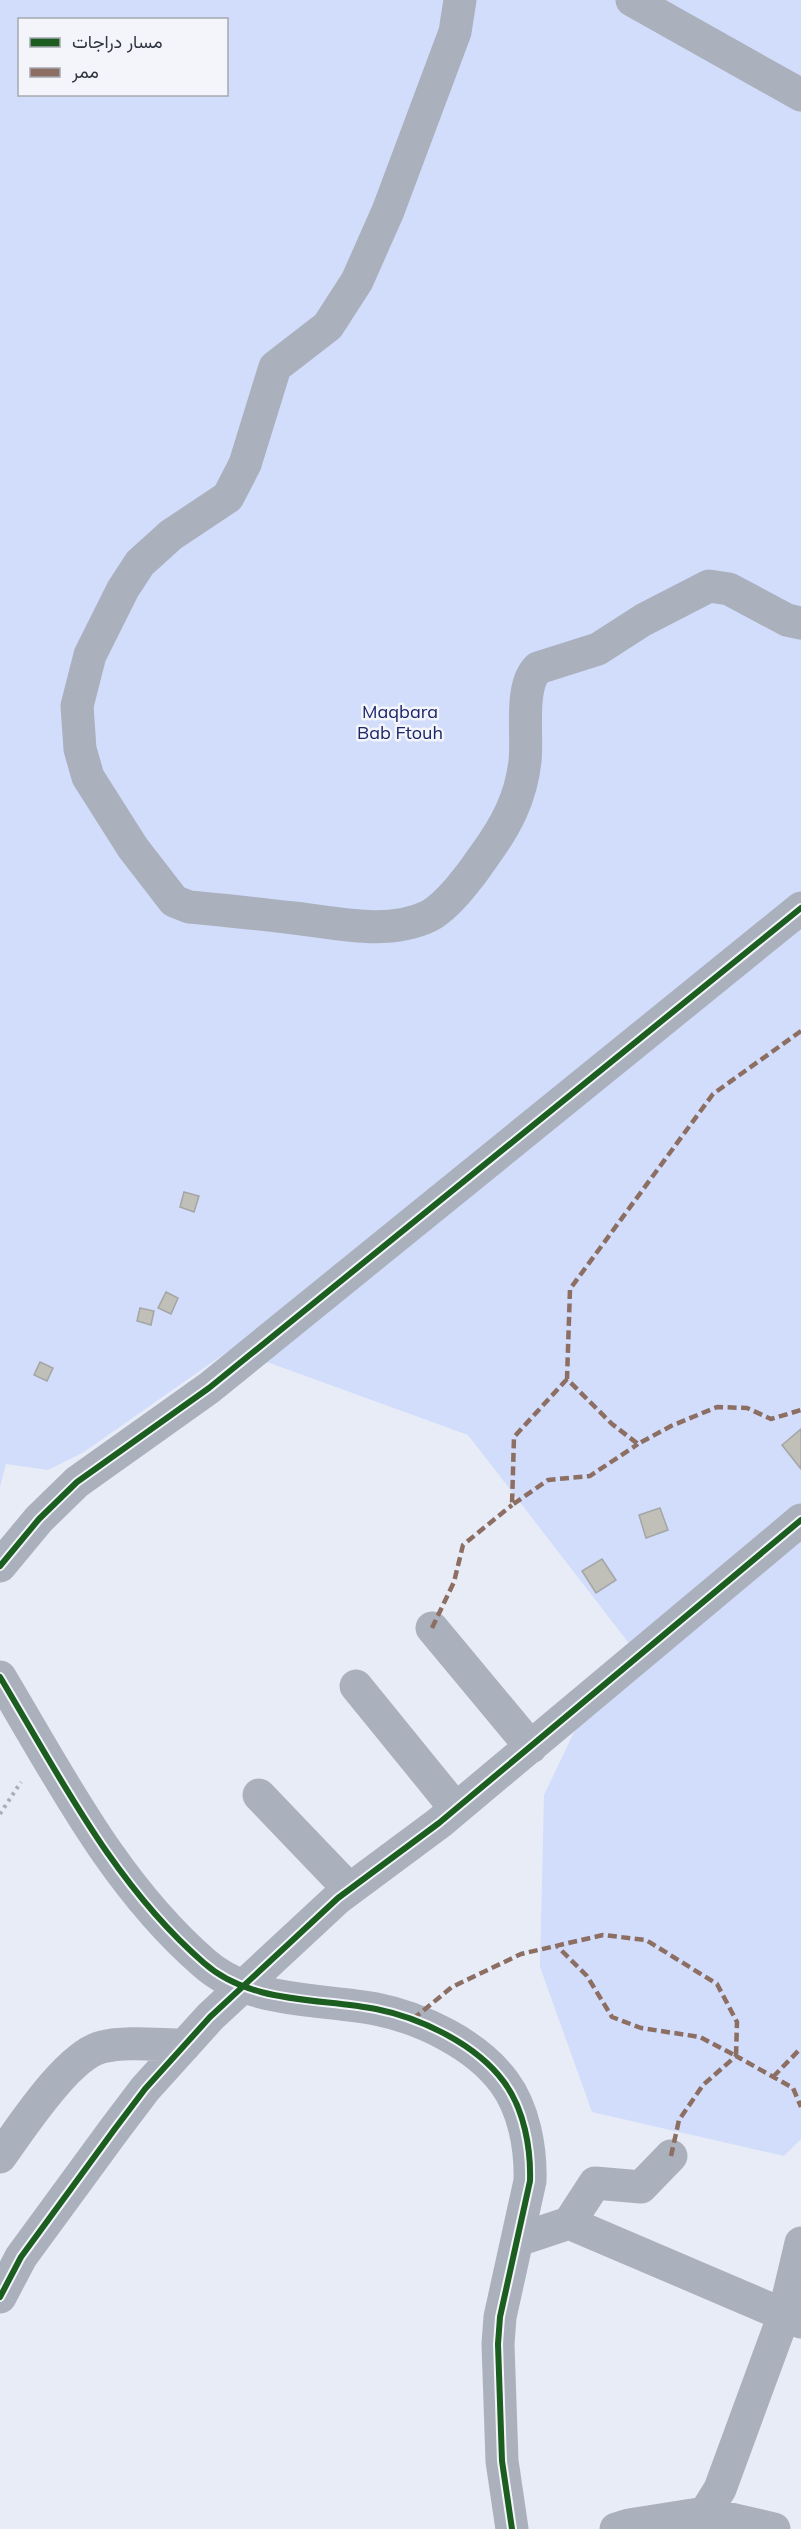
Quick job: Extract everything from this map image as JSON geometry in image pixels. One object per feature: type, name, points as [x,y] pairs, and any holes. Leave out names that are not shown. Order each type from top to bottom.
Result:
[{"type":"street","points":[[460,0],[455,32],[388,211],[357,281],[328,326],[275,367],[245,464],[228,497],[171,535],[140,562],[123,588],[90,655],[77,706],[80,749],[88,777],[133,848],[174,901],[189,906],[368,926],[408,924],[431,915],[466,882],[504,828],[515,807],[525,762],[528,690],[532,674],[538,668],[598,649],[643,620],[709,586],[729,589],[787,620],[801,623]]},
{"type":"street","points":[[632,0],[801,95]]},
{"type":"street","points":[[0,1566],[39,1519],[77,1482],[183,1409],[801,908]]},
{"type":"street","points":[[0,2297],[21,2257],[114,2130],[145,2089],[210,2017],[244,1988],[308,1924],[349,1888],[456,1809],[801,1520]]},
{"type":"street","points":[[432,1628],[531,1747]]},
{"type":"street","points":[[0,1677],[87,1825],[150,1911],[205,1964],[222,1977],[244,1988],[377,2009],[413,2019],[455,2041],[483,2061],[504,2082],[520,2115],[531,2160],[530,2181],[500,2317],[498,2344],[502,2461],[512,2529]]},
{"type":"street","points":[[356,1686],[456,1809]]},
{"type":"street","points":[[259,1795],[349,1888]]},
{"type":"street","points":[[0,2157],[39,2103],[72,2065],[100,2047],[185,2045]]},
{"type":"street","points":[[518,2240],[568,2223],[595,2183],[641,2187],[671,2156]]},
{"type":"street","points":[[568,2223],[793,2318]]},
{"type":"street","points":[[705,2513],[720,2489],[793,2318],[801,2243]]},
{"type":"street","points":[[616,2529],[630,2524],[705,2513],[774,2529]]},
{"type":"green space","name":"Maqbara Bab Ftouh","points":[[0,0],[801,0],[801,2139],[784,2156],[592,2112],[540,1967],[544,1795],[578,1724],[648,1668],[468,1435],[231,1349],[84,1452],[48,1470],[6,1464],[0,1487]]},
{"type":"building","points":[[184,1192],[199,1196],[194,1212],[180,1207]]},
{"type":"building","points":[[166,1292],[178,1298],[171,1314],[158,1308]]},
{"type":"building","points":[[140,1308],[154,1311],[151,1325],[137,1321]]},
{"type":"building","points":[[40,1362],[53,1368],[47,1381],[34,1375]]},
{"type":"building","points":[[801,1429],[801,1469],[782,1445]]},
{"type":"building","points":[[660,1508],[668,1530],[646,1538],[639,1515]]},
{"type":"building","points":[[602,1559],[616,1580],[596,1593],[582,1571]]},
{"type":"marked path","points":[[801,1031],[713,1094],[570,1289],[567,1379],[612,1424],[638,1444],[671,1426],[717,1407],[747,1408],[771,1419],[801,1410]]},
{"type":"marked path","points":[[567,1379],[514,1437],[512,1505],[548,1480],[590,1476],[638,1444]]},
{"type":"marked path","points":[[432,1628],[454,1582],[463,1545],[512,1505]]},
{"type":"marked path","points":[[413,2019],[452,1987],[521,1954],[603,1935],[646,1940],[717,1984],[737,2022],[736,2056],[700,2037],[641,2028],[612,2017],[587,1976],[557,1946]]},
{"type":"marked path","points":[[773,2077],[801,2048]]},
{"type":"marked path","points":[[671,2156],[679,2120],[703,2085],[736,2056],[793,2088],[801,2107]]},
{"type":"cycle path","points":[[0,1566],[39,1519],[77,1482],[209,1388],[801,908]]},
{"type":"cycle path","points":[[0,2297],[21,2257],[114,2130],[145,2089],[210,2017],[338,1898],[439,1823],[801,1520]]},
{"type":"cycle path","points":[[0,1677],[67,1791],[116,1865],[172,1932],[204,1963],[222,1976],[264,1993],[376,2009],[429,2026],[479,2056],[492,2068],[511,2093],[525,2129],[530,2168],[530,2181],[500,2317],[498,2344],[502,2461],[512,2529]]}]
